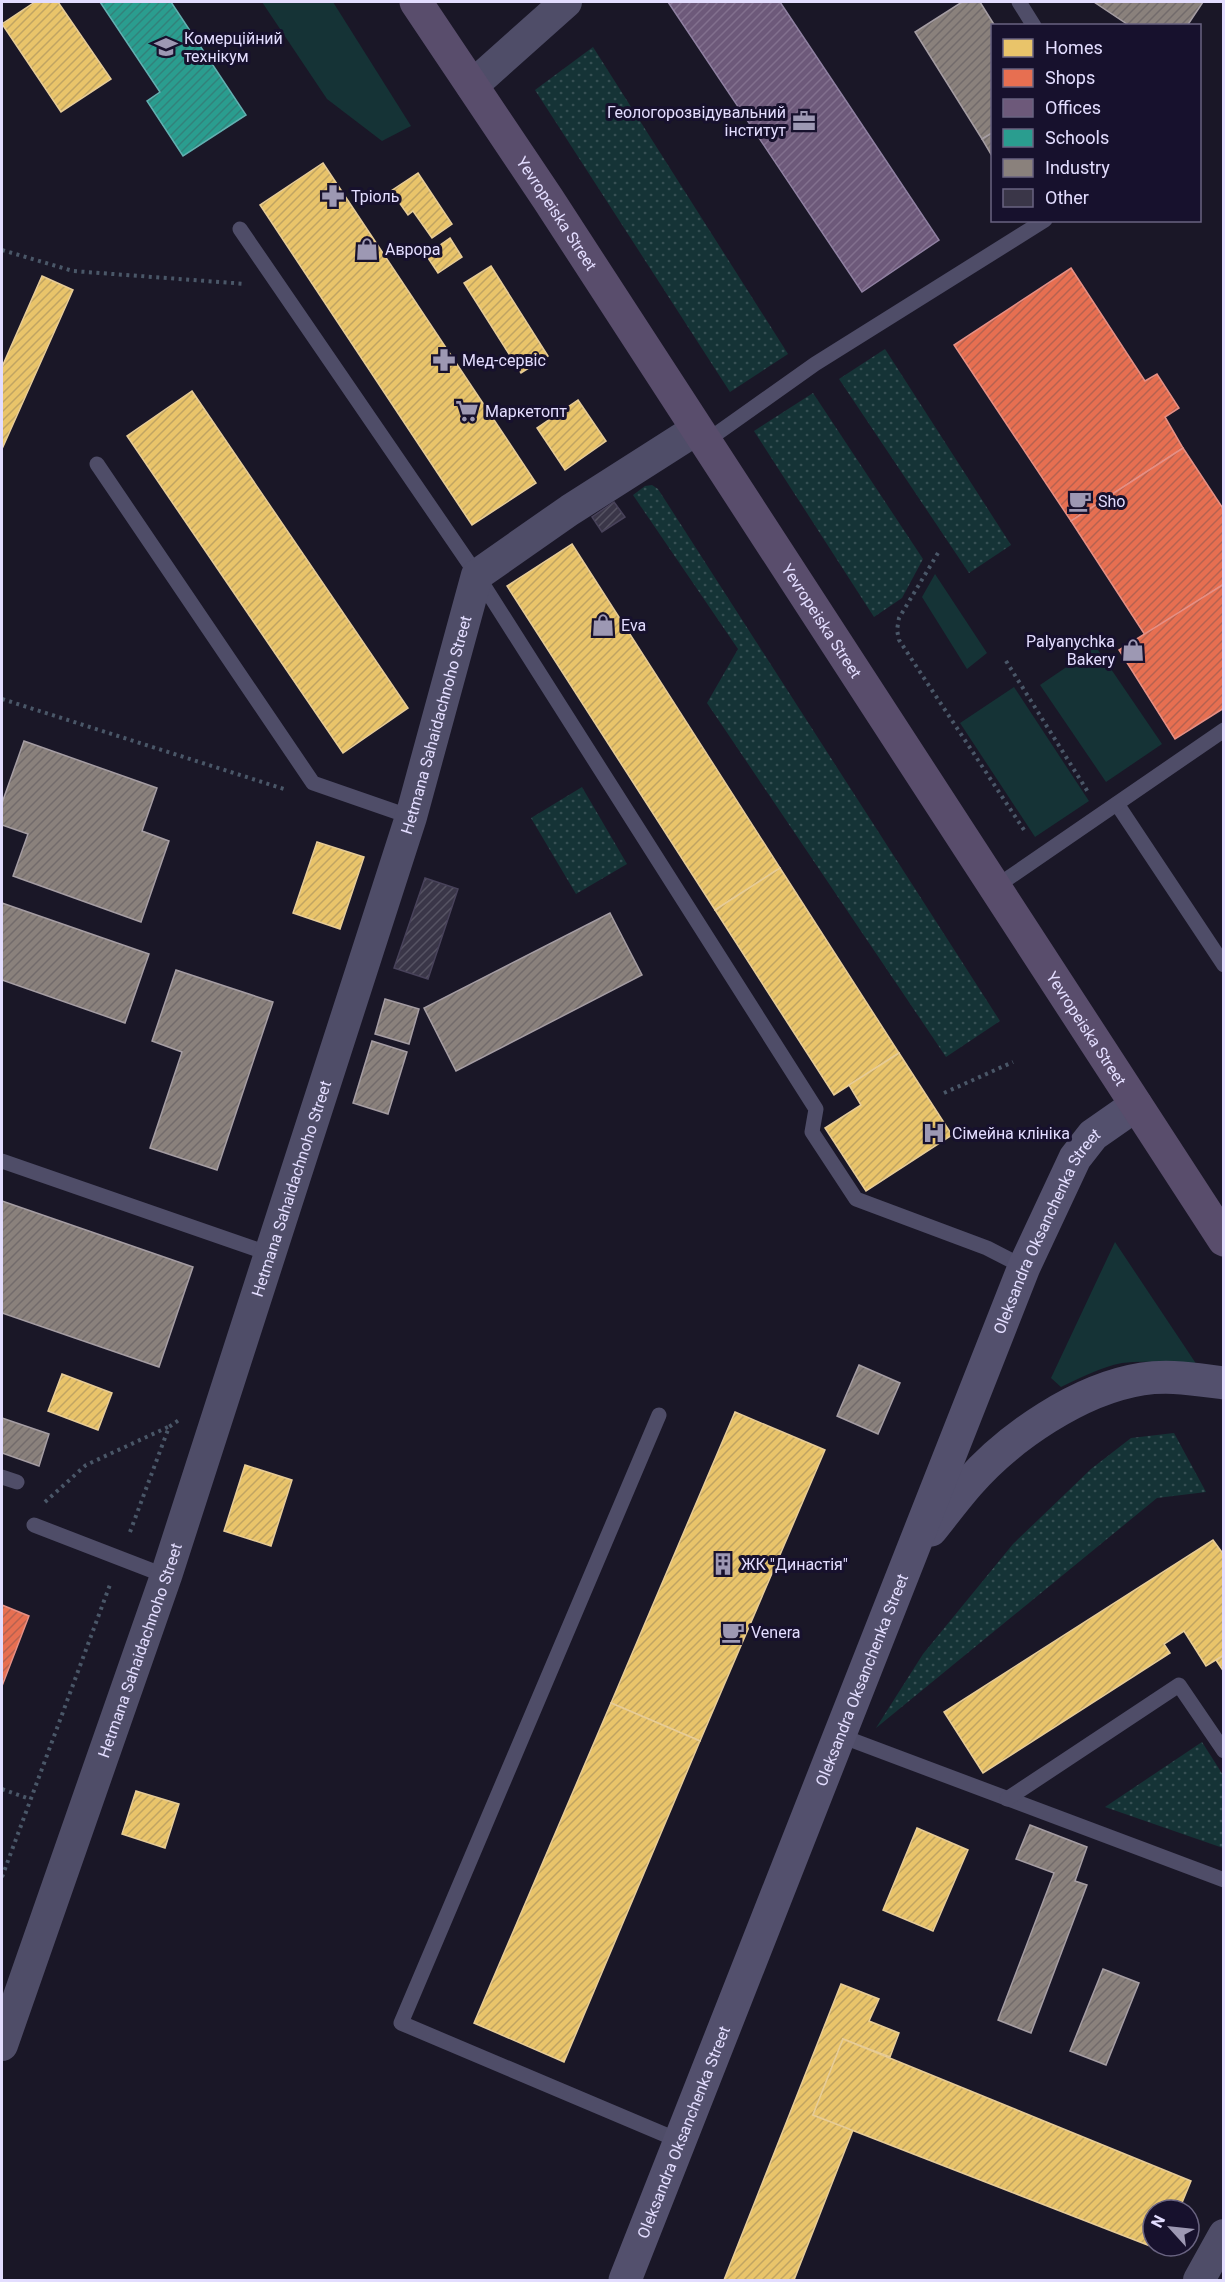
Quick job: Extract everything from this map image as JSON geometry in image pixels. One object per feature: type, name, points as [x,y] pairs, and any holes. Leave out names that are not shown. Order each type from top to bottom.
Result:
[{"type":"main road","name":"Yevropeiska Street","points":[[416,2],[548,199],[1224,1240]]},
{"type":"main road","name":"Oleksandra Oksanchenka Street","points":[[625,2280],[1024,1267],[1076,1158],[1093,1135],[1136,1106]]},
{"type":"main road","points":[[911,1555],[969,1482],[1023,1434],[1070,1404],[1100,1391],[1141,1379],[1171,1377],[1224,1383]]},
{"type":"street","points":[[472,86],[566,2]]},
{"type":"street","points":[[477,575],[570,510],[701,435]]},
{"type":"street","name":"Hetmana Sahaidachnoho Street","points":[[2,2045],[166,1576],[411,817],[477,575]]},
{"type":"street","points":[[1199,2280],[1224,2235]]},
{"type":"lane","points":[[1019,2],[1033,24]]},
{"type":"lane","points":[[701,435],[1042,222]]},
{"type":"lane","points":[[240,228],[477,575],[816,1109],[812,1132],[856,1199],[987,1248],[1024,1267]]},
{"type":"lane","points":[[97,464],[313,783],[411,817]]},
{"type":"lane","points":[[994,888],[1224,730]]},
{"type":"lane","points":[[1117,804],[1224,965]]},
{"type":"lane","points":[[2,1161],[270,1254]]},
{"type":"lane","points":[[659,1415],[401,2023],[680,2141]]},
{"type":"lane","points":[[2,1477],[17,1482]]},
{"type":"lane","points":[[34,1525],[166,1576]]},
{"type":"lane","points":[[1006,1799],[1179,1685],[1224,1751]]},
{"type":"lane","points":[[841,1736],[1224,1880]]},
{"type":"path","points":[[2,250],[73,272],[280,286]]},
{"type":"path","points":[[938,553],[899,618],[897,630],[899,640],[1040,855]]},
{"type":"path","points":[[1005,661],[1102,814]]},
{"type":"path","points":[[2,699],[291,791]]},
{"type":"path","points":[[944,1093],[1013,1062]]},
{"type":"path","points":[[39,1507],[86,1465],[169,1427]]},
{"type":"path","points":[[2,1789],[30,1799]]},
{"type":"green space","points":[[262,2],[333,2],[411,126],[382,141],[327,99]]},
{"type":"green space","points":[[593,47],[788,354],[730,392],[535,90]]},
{"type":"green space","points":[[885,349],[1011,545],[969,573],[839,379]]},
{"type":"green space","points":[[813,393],[923,559],[902,598],[874,617],[754,431]]},
{"type":"green space","points":[[652,485],[658,489],[1000,1021],[946,1057],[707,703],[738,649],[633,495],[645,486]]},
{"type":"green space","points":[[935,574],[987,653],[967,669],[922,597]]},
{"type":"green space","points":[[1096,647],[1162,744],[1106,782],[1040,685]]},
{"type":"green space","points":[[1014,687],[1089,801],[1035,837],[960,723]]},
{"type":"green space","points":[[582,787],[627,864],[576,894],[531,818]]},
{"type":"green space","points":[[1115,1242],[1197,1365],[1122,1363],[1098,1370],[1061,1387],[1051,1378]]},
{"type":"green space","points":[[1174,1433],[1206,1492],[1157,1498],[876,1728],[923,1654],[1013,1544],[1091,1469],[1131,1438]]},
{"type":"green space","points":[[1202,1742],[1223,1775],[1223,1848],[1105,1807]]},
{"type":"building: Homes","points":[[35,2],[58,2],[111,79],[61,112],[2,24]]},
{"type":"building: Homes","points":[[323,163],[536,483],[472,525],[260,205]]},
{"type":"building: Homes","points":[[418,173],[452,224],[432,238],[413,211],[408,215],[391,191]]},
{"type":"building: Homes","points":[[450,238],[462,257],[438,273],[426,255]]},
{"type":"building: Homes","points":[[491,266],[548,356],[521,373],[464,283]]},
{"type":"building: Homes","points":[[42,276],[73,290],[2,449],[2,367]]},
{"type":"building: Homes","points":[[192,391],[408,708],[343,753],[127,436]]},
{"type":"building: Homes","points":[[578,400],[606,441],[565,470],[537,428]]},
{"type":"building: Homes","points":[[572,544],[780,868],[715,910],[507,586]]},
{"type":"building: Homes","points":[[317,842],[364,857],[340,929],[293,913]]},
{"type":"building: Homes","points":[[780,868],[899,1053],[834,1095],[715,910]]},
{"type":"building: Homes","points":[[899,1053],[952,1135],[866,1191],[825,1128],[861,1105],[849,1085]]},
{"type":"building: Homes","points":[[62,1374],[112,1393],[98,1430],[48,1411]]},
{"type":"building: Homes","name":"ЖК \"Династія\"","points":[[735,1412],[825,1450],[700,1741],[611,1703]]},
{"type":"building: Homes","points":[[245,1465],[292,1480],[271,1546],[224,1531]]},
{"type":"building: Homes","points":[[1213,1540],[1224,1555],[1224,1655],[1206,1666],[1184,1631],[1164,1644],[1170,1653],[983,1773],[944,1712]]},
{"type":"building: Homes","points":[[1224,1655],[1224,1672],[1216,1660]]},
{"type":"building: Homes","points":[[611,1703],[700,1741],[564,2062],[474,2023]]},
{"type":"building: Homes","points":[[136,1791],[179,1804],[165,1848],[122,1834]]},
{"type":"building: Homes","points":[[917,1828],[968,1850],[933,1931],[883,1910]]},
{"type":"building: Homes","points":[[841,1984],[879,1999],[869,2021],[899,2033],[890,2057],[843,2039],[813,2115],[853,2130],[794,2280],[724,2280]]},
{"type":"building: Homes","points":[[843,2039],[1191,2181],[1184,2198],[1141,2198],[1141,2242],[813,2115]]},
{"type":"building: Shops","points":[[1071,268],[1145,381],[1157,374],[1179,408],[1165,417],[1183,448],[1071,521],[954,345]]},
{"type":"building: Shops","points":[[1183,448],[1224,510],[1224,584],[1145,635],[1071,521]]},
{"type":"building: Shops","points":[[1224,584],[1224,708],[1175,739],[1119,650]]},
{"type":"building: Shops","points":[[2,1605],[29,1616],[2,1686]]},
{"type":"building: Offices","name":"Геологорозвідувальний інститут","points":[[668,2],[780,2],[939,240],[862,292]]},
{"type":"building: Schools","name":"Комерційний технікум","points":[[100,2],[171,2],[246,115],[183,156],[147,101],[160,92]]},
{"type":"building: Industry","points":[[962,2],[980,2],[994,24],[991,24],[991,134],[982,139],[915,32]]},
{"type":"building: Industry","points":[[1094,2],[1203,2],[1188,24],[1127,24]]},
{"type":"building: Industry","points":[[991,134],[991,154],[982,139]]},
{"type":"building: Industry","points":[[24,741],[157,788],[142,831],[169,841],[141,922],[13,876],[28,834],[2,825],[2,803]]},
{"type":"building: Industry","points":[[2,903],[149,954],[125,1023],[2,980]]},
{"type":"building: Industry","points":[[610,913],[642,975],[456,1071],[424,1008]]},
{"type":"building: Industry","points":[[176,970],[273,1002],[217,1170],[150,1148],[182,1052],[152,1041]]},
{"type":"building: Industry","points":[[385,999],[419,1009],[409,1044],[375,1034]]},
{"type":"building: Industry","points":[[372,1041],[407,1052],[388,1114],[353,1103]]},
{"type":"building: Industry","points":[[2,1201],[193,1267],[159,1367],[2,1313]]},
{"type":"building: Industry","points":[[859,1365],[900,1383],[878,1434],[837,1416]]},
{"type":"building: Industry","points":[[2,1418],[49,1434],[39,1466],[2,1453]]},
{"type":"building: Industry","points":[[1030,1825],[1087,1847],[1075,1881],[1087,1885],[1031,2033],[998,2020],[1054,1873],[1016,1859]]},
{"type":"building: Industry","points":[[1103,1969],[1139,1983],[1106,2065],[1070,2051]]},
{"type":"building: Other","points":[[614,502],[625,517],[602,532],[592,517]]},
{"type":"building: Other","points":[[425,878],[458,889],[428,979],[394,968]]},
{"type":"place","name":"Комерційний технікум","points":[[166,47]]},
{"type":"place","name":"Геологорозвідувальний інститут","points":[[804,121]]},
{"type":"place","name":"Тріоль","points":[[333,196]]},
{"type":"place","name":"Аврора","points":[[367,249]]},
{"type":"place","name":"Мед-сервіс","points":[[444,360]]},
{"type":"place","name":"Маркетопт","points":[[467,411]]},
{"type":"place","name":"Sho","points":[[1080,501]]},
{"type":"place","name":"Eva","points":[[603,625]]},
{"type":"place","name":"Palyanychka Bakery","points":[[1133,650]]},
{"type":"place","name":"Сімейна клініка","points":[[934,1133]]},
{"type":"place","name":"ЖК \"Династія\"","points":[[723,1564]]},
{"type":"place","name":"Venera","points":[[733,1632]]}]
